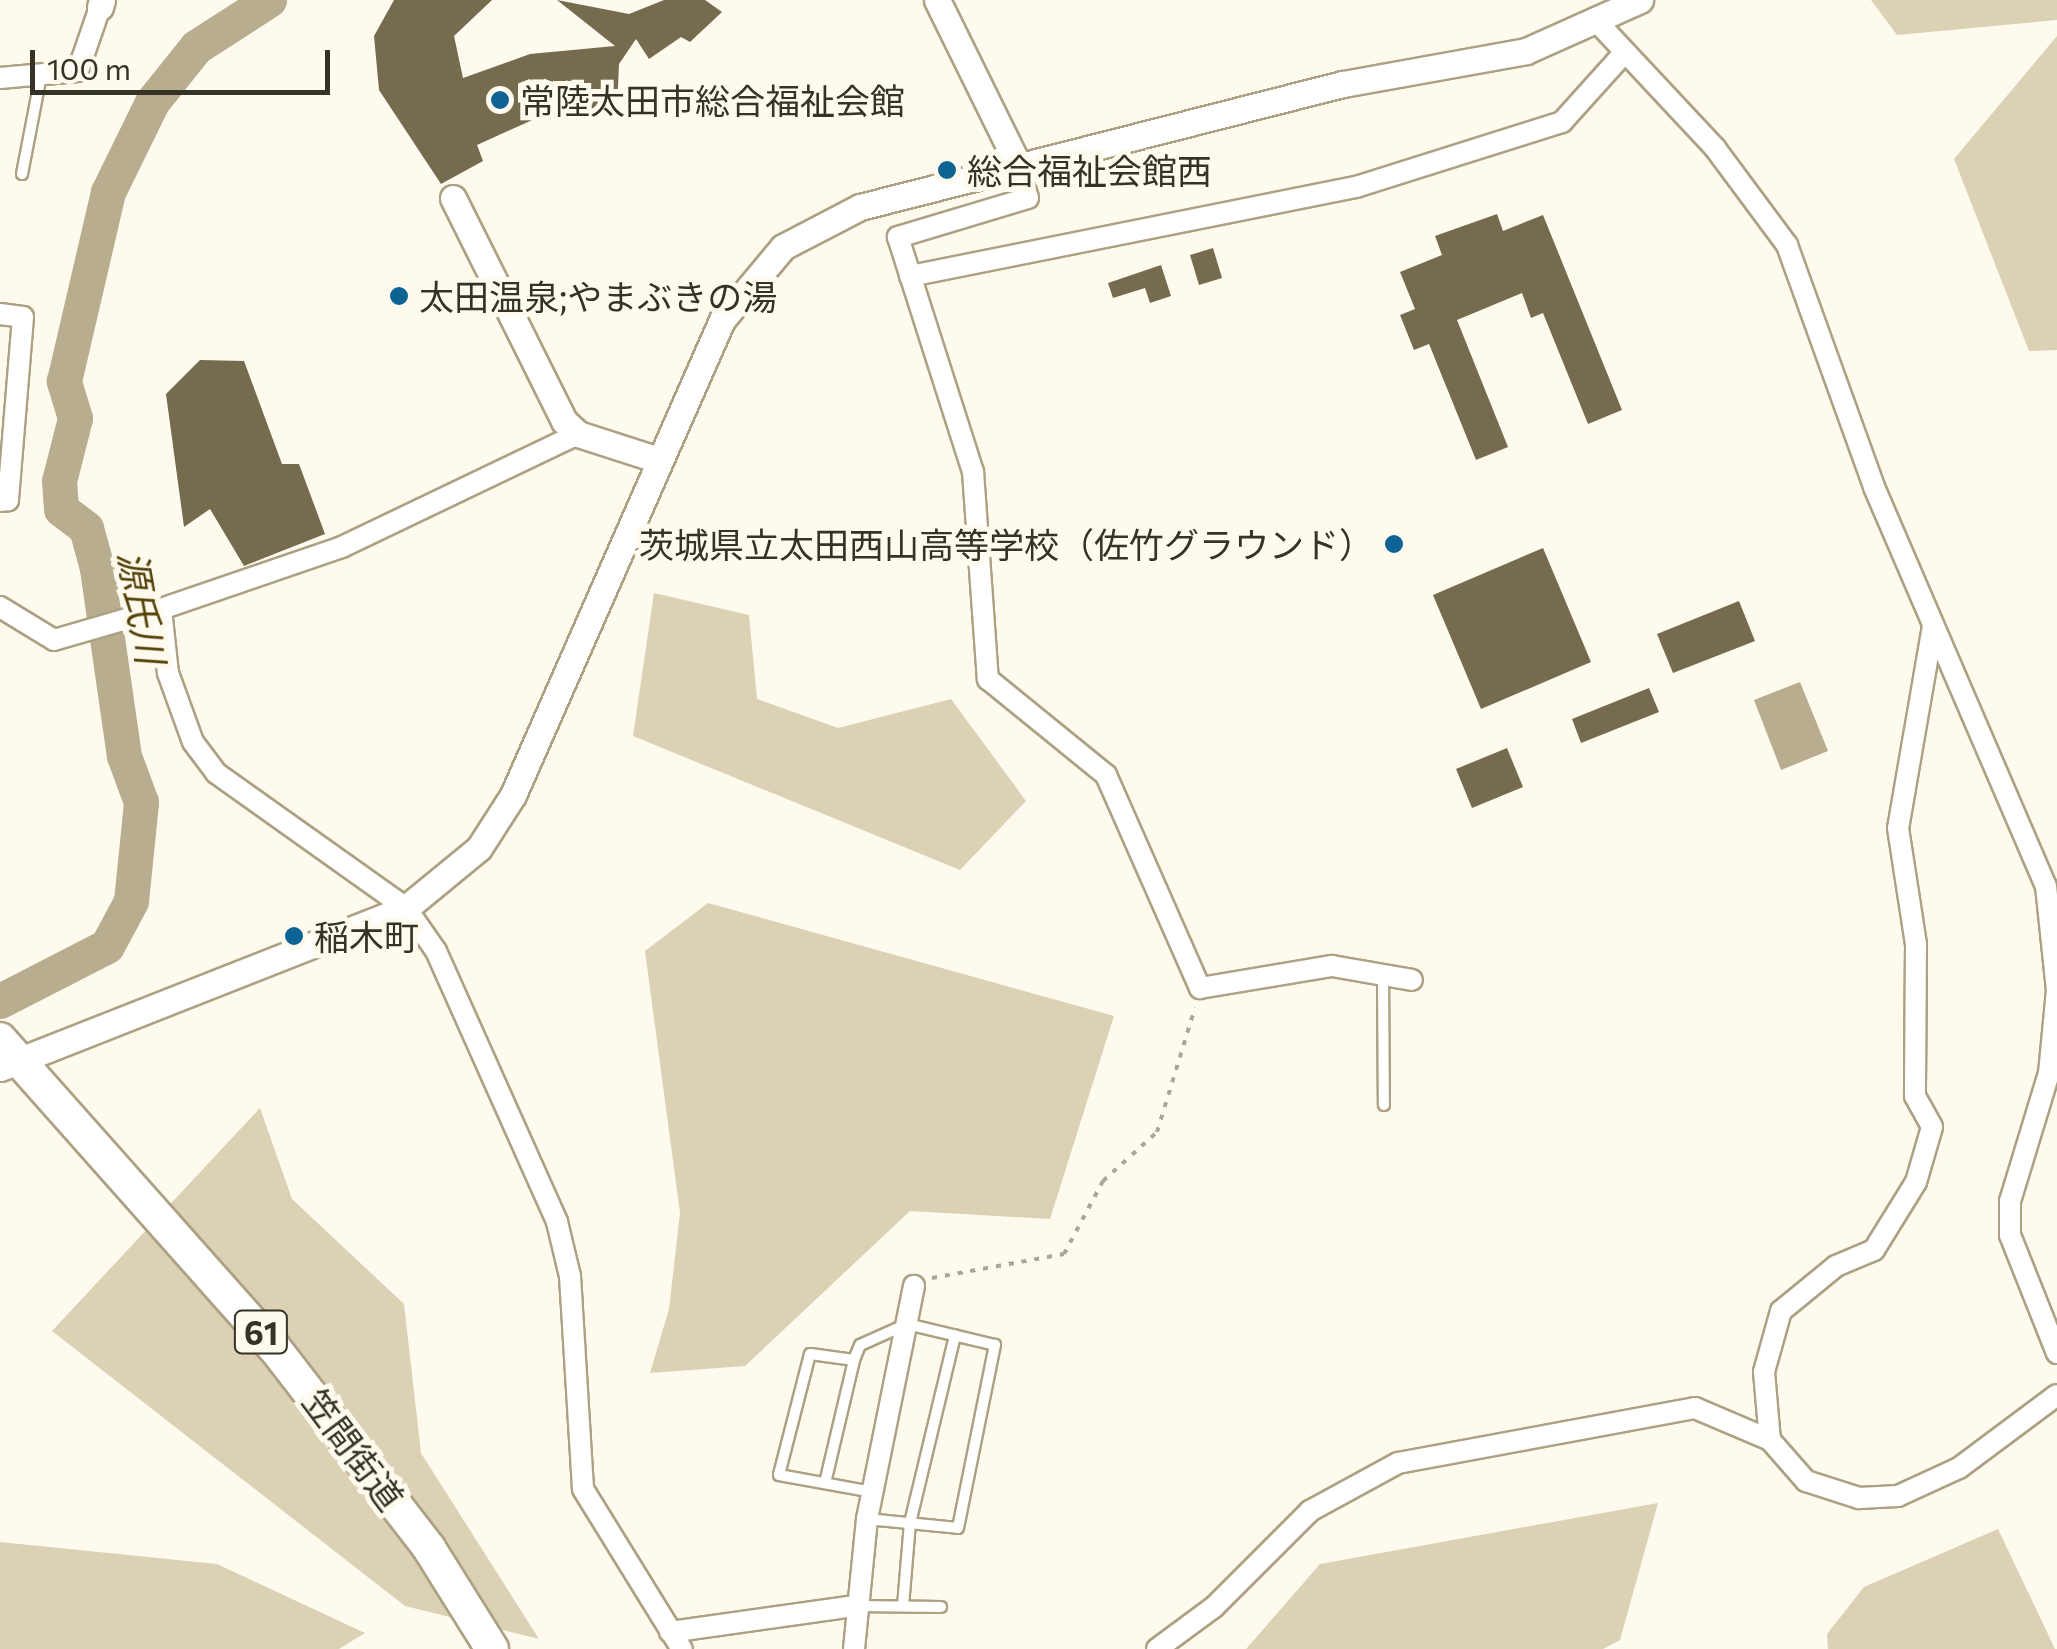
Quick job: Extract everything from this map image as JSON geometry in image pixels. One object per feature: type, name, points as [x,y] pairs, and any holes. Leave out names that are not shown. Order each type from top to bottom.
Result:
[{"type":"main road","name":"笠間街道","points":[[7,1056],[359,1452],[492,1649]]},
{"type":"street","points":[[936,0],[1019,168],[1028,198],[898,237],[973,472],[988,679],[1106,776],[1200,988],[1332,966],[1412,980]]},
{"type":"street","points":[[7,1056],[406,908],[479,848],[513,794],[722,320],[783,246],[860,207],[1343,84],[1526,51],[1600,24],[1640,0]]},
{"type":"street","points":[[0,78],[78,71],[101,3]]},
{"type":"street","points":[[1600,24],[1761,202],[1787,245],[1933,626],[2046,886],[2057,990],[2049,1073],[2010,1201],[2010,1235],[2057,1353]]},
{"type":"street","points":[[910,276],[1356,187],[1562,122],[1625,52]]},
{"type":"street","points":[[454,198],[578,434]]},
{"type":"street","points":[[0,314],[22,317],[8,500],[0,502]]},
{"type":"street","points":[[0,607],[35,634],[70,635],[152,612],[342,547],[578,434],[659,460]]},
{"type":"street","points":[[152,612],[168,673],[193,742],[216,773],[406,908],[484,1047],[557,1222],[570,1276],[583,1489],[676,1640],[856,1606]]},
{"type":"street","points":[[1770,1440],[1764,1372],[1782,1311],[1836,1266],[1874,1250],[1916,1182],[1932,1128],[1915,1096],[1916,944],[1898,828],[1933,626]]},
{"type":"street","points":[[854,1649],[868,1519],[914,1286]]},
{"type":"street","points":[[1156,1649],[1214,1607],[1310,1511],[1398,1462],[1695,1408],[1770,1440],[1806,1480],[1858,1498],[1898,1496],[1959,1468],[2057,1395]]},
{"type":"lane","points":[[22,174],[41,74]]},
{"type":"lane","points":[[1383,974],[1384,1105]]},
{"type":"lane","points":[[825,1484],[860,1345],[908,1324],[995,1345],[958,1528],[868,1519]]},
{"type":"lane","points":[[903,1606],[910,1523],[955,1335]]},
{"type":"lane","points":[[854,1360],[810,1354],[779,1475],[873,1492]]},
{"type":"lane","points":[[856,1606],[941,1606]]},
{"type":"path","points":[[914,1286],[1064,1254],[1103,1181],[1157,1132],[1200,988]]},
{"type":"shaded area","points":[[1871,0],[2057,0],[2057,20],[1897,35]]},
{"type":"shaded area","points":[[2057,36],[2057,350],[2029,351],[1954,159]]},
{"type":"shaded area","points":[[654,593],[749,615],[757,699],[838,728],[951,699],[1026,801],[960,870],[633,736]]},
{"type":"shaded area","points":[[1800,682],[1828,751],[1781,770],[1754,700]]},
{"type":"shaded area","points":[[708,903],[1114,1016],[1050,1219],[910,1211],[745,1366],[650,1373],[669,1309],[680,1213],[645,951]]},
{"type":"shaded area","points":[[260,1108],[292,1199],[404,1304],[421,1453],[539,1639],[405,1606],[52,1331]]},
{"type":"shaded area","points":[[1658,1503],[1620,1640],[1603,1649],[1246,1649],[1320,1564]]},
{"type":"shaded area","points":[[1998,1529],[2055,1649],[1828,1649],[1827,1634],[1864,1587]]},
{"type":"shaded area","points":[[0,1542],[217,1564],[365,1633],[339,1649],[0,1649]]},
{"type":"building","name":"常陸太田市総合福祉会館","points":[[394,0],[492,0],[454,36],[463,78],[530,54],[615,46],[557,0],[629,14],[664,0],[705,0],[722,12],[690,42],[681,37],[649,59],[636,39],[619,64],[617,109],[539,117],[477,145],[483,161],[441,184],[379,90],[374,36]]},
{"type":"building","points":[[1497,214],[1503,231],[1543,215],[1622,410],[1588,424],[1543,313],[1531,318],[1522,293],[1457,320],[1508,447],[1476,460],[1429,344],[1414,350],[1400,315],[1415,309],[1400,272],[1442,255],[1435,236]]},
{"type":"building","points":[[1213,248],[1222,278],[1199,285],[1190,255]]},
{"type":"building","points":[[1161,265],[1171,296],[1150,303],[1145,288],[1113,298],[1108,283]]},
{"type":"building","points":[[200,360],[244,361],[282,464],[299,464],[325,534],[244,566],[210,509],[184,527],[166,394]]},
{"type":"building","points":[[1543,548],[1591,662],[1481,709],[1433,595]]},
{"type":"building","points":[[1739,601],[1755,641],[1673,673],[1657,634]]},
{"type":"building","points":[[1649,688],[1659,712],[1581,743],[1572,719]]},
{"type":"building","points":[[1507,748],[1523,787],[1472,808],[1456,769]]},
{"type":"waterway","name":"源氏川","points":[[0,1001],[107,946],[131,901],[141,802],[124,756],[97,568],[86,528],[61,509],[59,481],[75,418],[64,381],[108,192],[152,102],[196,47],[269,0]]},
{"type":"place","name":"常陸太田市総合福祉会館","points":[[500,100]]},
{"type":"place","name":"総合福祉会館西","points":[[947,170]]},
{"type":"place","name":"太田温泉;やまぶきの湯","points":[[399,296]]},
{"type":"place","name":"茨城県立太田西山高等学校（佐竹グラウンド）","points":[[1394,544]]},
{"type":"place","name":"稲木町","points":[[294,936]]}]
